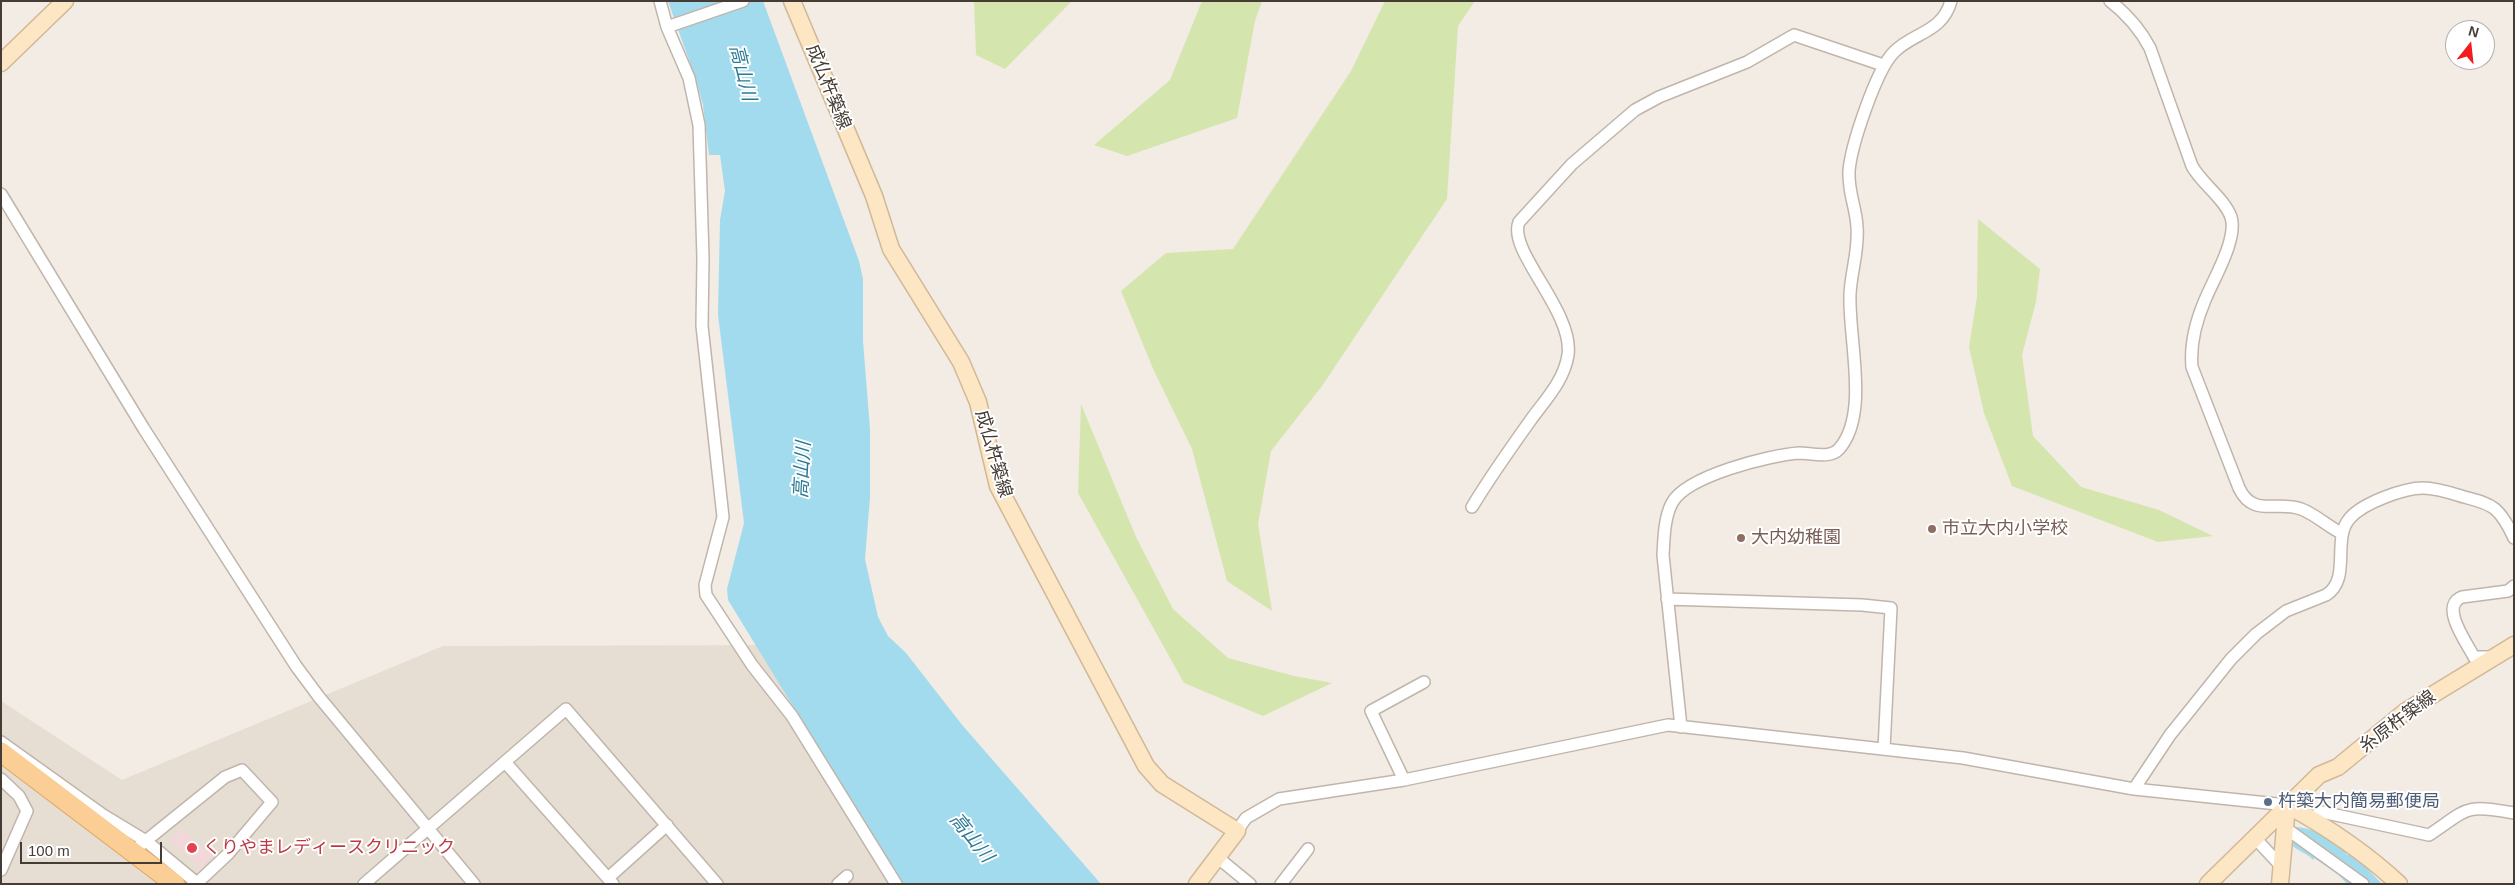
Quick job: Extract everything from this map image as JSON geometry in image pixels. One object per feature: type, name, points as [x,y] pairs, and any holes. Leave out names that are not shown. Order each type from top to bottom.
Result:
[{"type":"main road","points":[[1,63],[66,1]]},
{"type":"main road","name":"成仏杵築線","points":[[792,1],[874,196],[891,249],[961,362],[969,380],[978,402],[998,486],[1146,766],[1162,784],[1237,831]]},
{"type":"main road","name":"糸原杵築線","points":[[2208,884],[2319,775],[2338,768],[2406,711],[2514,645]]},
{"type":"main road","points":[[1,752],[139,846],[175,884]]},
{"type":"main road","points":[[2280,884],[2287,805],[2311,818],[2373,862],[2399,884]]},
{"type":"main road","points":[[1197,884],[1237,831]]},
{"type":"street","points":[[660,1],[667,27],[689,78],[699,125],[704,258],[702,326],[723,517],[705,585],[706,595],[752,665],[792,716],[896,884]]},
{"type":"street","points":[[667,27],[744,1]]},
{"type":"street","points":[[1681,727],[1663,555],[1666,526],[1671,504],[1693,484],[1744,464],[1781,455],[1832,455],[1839,449],[1850,429],[1856,409],[1850,293],[1858,247],[1857,225],[1848,192],[1850,169],[1870,93],[1883,65],[1895,50],[1936,27],[1951,1]]},
{"type":"street","points":[[2110,1],[2130,18],[2150,48],[2192,166],[2199,178],[2227,210],[2231,218],[2232,234],[2204,302],[2190,356],[2192,367],[2239,488],[2245,499],[2252,504],[2261,506],[2285,505],[2300,508],[2340,533]]},
{"type":"street","points":[[1472,507],[1487,482],[1559,381],[1566,362],[1568,342],[1561,315],[1531,264],[1518,238],[1517,230],[1519,222],[1572,164],[1635,110],[1659,96],[1747,62],[1794,35],[1883,65]]},
{"type":"street","points":[[1,194],[144,429],[296,666],[319,697],[474,884]]},
{"type":"street","points":[[2134,788],[2170,735],[2231,659],[2256,634],[2286,611],[2326,595],[2332,590],[2339,574],[2340,533],[2349,518],[2357,512],[2394,495],[2425,488],[2490,505],[2504,518],[2514,538]]},
{"type":"street","points":[[2492,657],[2474,657],[2453,616],[2453,604],[2462,597],[2508,592],[2514,586]]},
{"type":"street","points":[[1667,599],[1862,605],[1892,608],[1884,749]]},
{"type":"street","points":[[1404,780],[1371,710],[1424,682]]},
{"type":"street","points":[[364,884],[566,709],[717,884]]},
{"type":"street","points":[[1237,831],[1246,818],[1279,799],[1404,780],[1668,725],[1884,749],[2032,769],[2134,788],[2287,805]]},
{"type":"street","points":[[1,742],[103,815],[139,846],[197,883],[228,854],[272,802],[242,770],[225,777],[139,846]]},
{"type":"street","points":[[505,762],[610,881],[667,825]]},
{"type":"street","points":[[1,780],[19,796],[27,811],[1,870]]},
{"type":"street","points":[[2311,818],[2322,812],[2429,835],[2468,809],[2482,807],[2514,813]]},
{"type":"street","points":[[2284,827],[2363,884]]},
{"type":"street","points":[[2254,837],[2281,866]]},
{"type":"street","points":[[1282,884],[1308,849]]},
{"type":"street","points":[[1217,857],[1250,884]]},
{"type":"street","points":[[838,884],[847,876]]},
{"type":"shaded area","points":[[798,645],[936,884],[1,884],[1,701],[122,780],[443,646]]},
{"type":"shaded area","points":[[181,829],[213,855],[201,868],[170,841]]},
{"type":"green space","points":[[974,1],[1072,1],[1005,69],[976,55]]},
{"type":"green space","points":[[1202,1],[1262,1],[1255,21],[1237,118],[1127,156],[1094,145],[1170,80]]},
{"type":"green space","points":[[1385,1],[1475,1],[1458,26],[1447,199],[1322,386],[1271,451],[1258,524],[1272,611],[1227,581],[1192,449],[1154,371],[1121,291],[1166,253],[1233,249],[1351,71]]},
{"type":"green space","points":[[1978,219],[2040,269],[2036,302],[2022,355],[2033,436],[2081,487],[2159,510],[2213,536],[2158,542],[2012,486],[1984,413],[1969,347],[1977,297]]},
{"type":"green space","points":[[1081,404],[1136,537],[1173,609],[1228,658],[1294,676],[1332,683],[1263,716],[1184,683],[1078,493]]},
{"type":"water","name":"高山川","points":[[668,1],[763,1],[859,261],[863,279],[863,341],[870,429],[870,497],[865,559],[878,617],[888,636],[906,653],[963,726],[1101,884],[902,884],[728,600],[727,589],[744,523],[718,315],[720,220],[725,191],[720,155],[709,155],[703,105]]},
{"type":"water","points":[[2294,827],[2308,829],[2332,840],[2347,855],[2352,853],[2382,884],[2347,884],[2339,875],[2292,846],[2290,843]]},
{"type":"place","name":"市立大内小学校","points":[[1932,529]]},
{"type":"place","name":"大内幼稚園","points":[[1741,538]]},
{"type":"place","name":"杵築大内簡易郵便局","points":[[2268,802]]},
{"type":"place","name":"くりやまレディースクリニック","points":[[192,848]]}]
